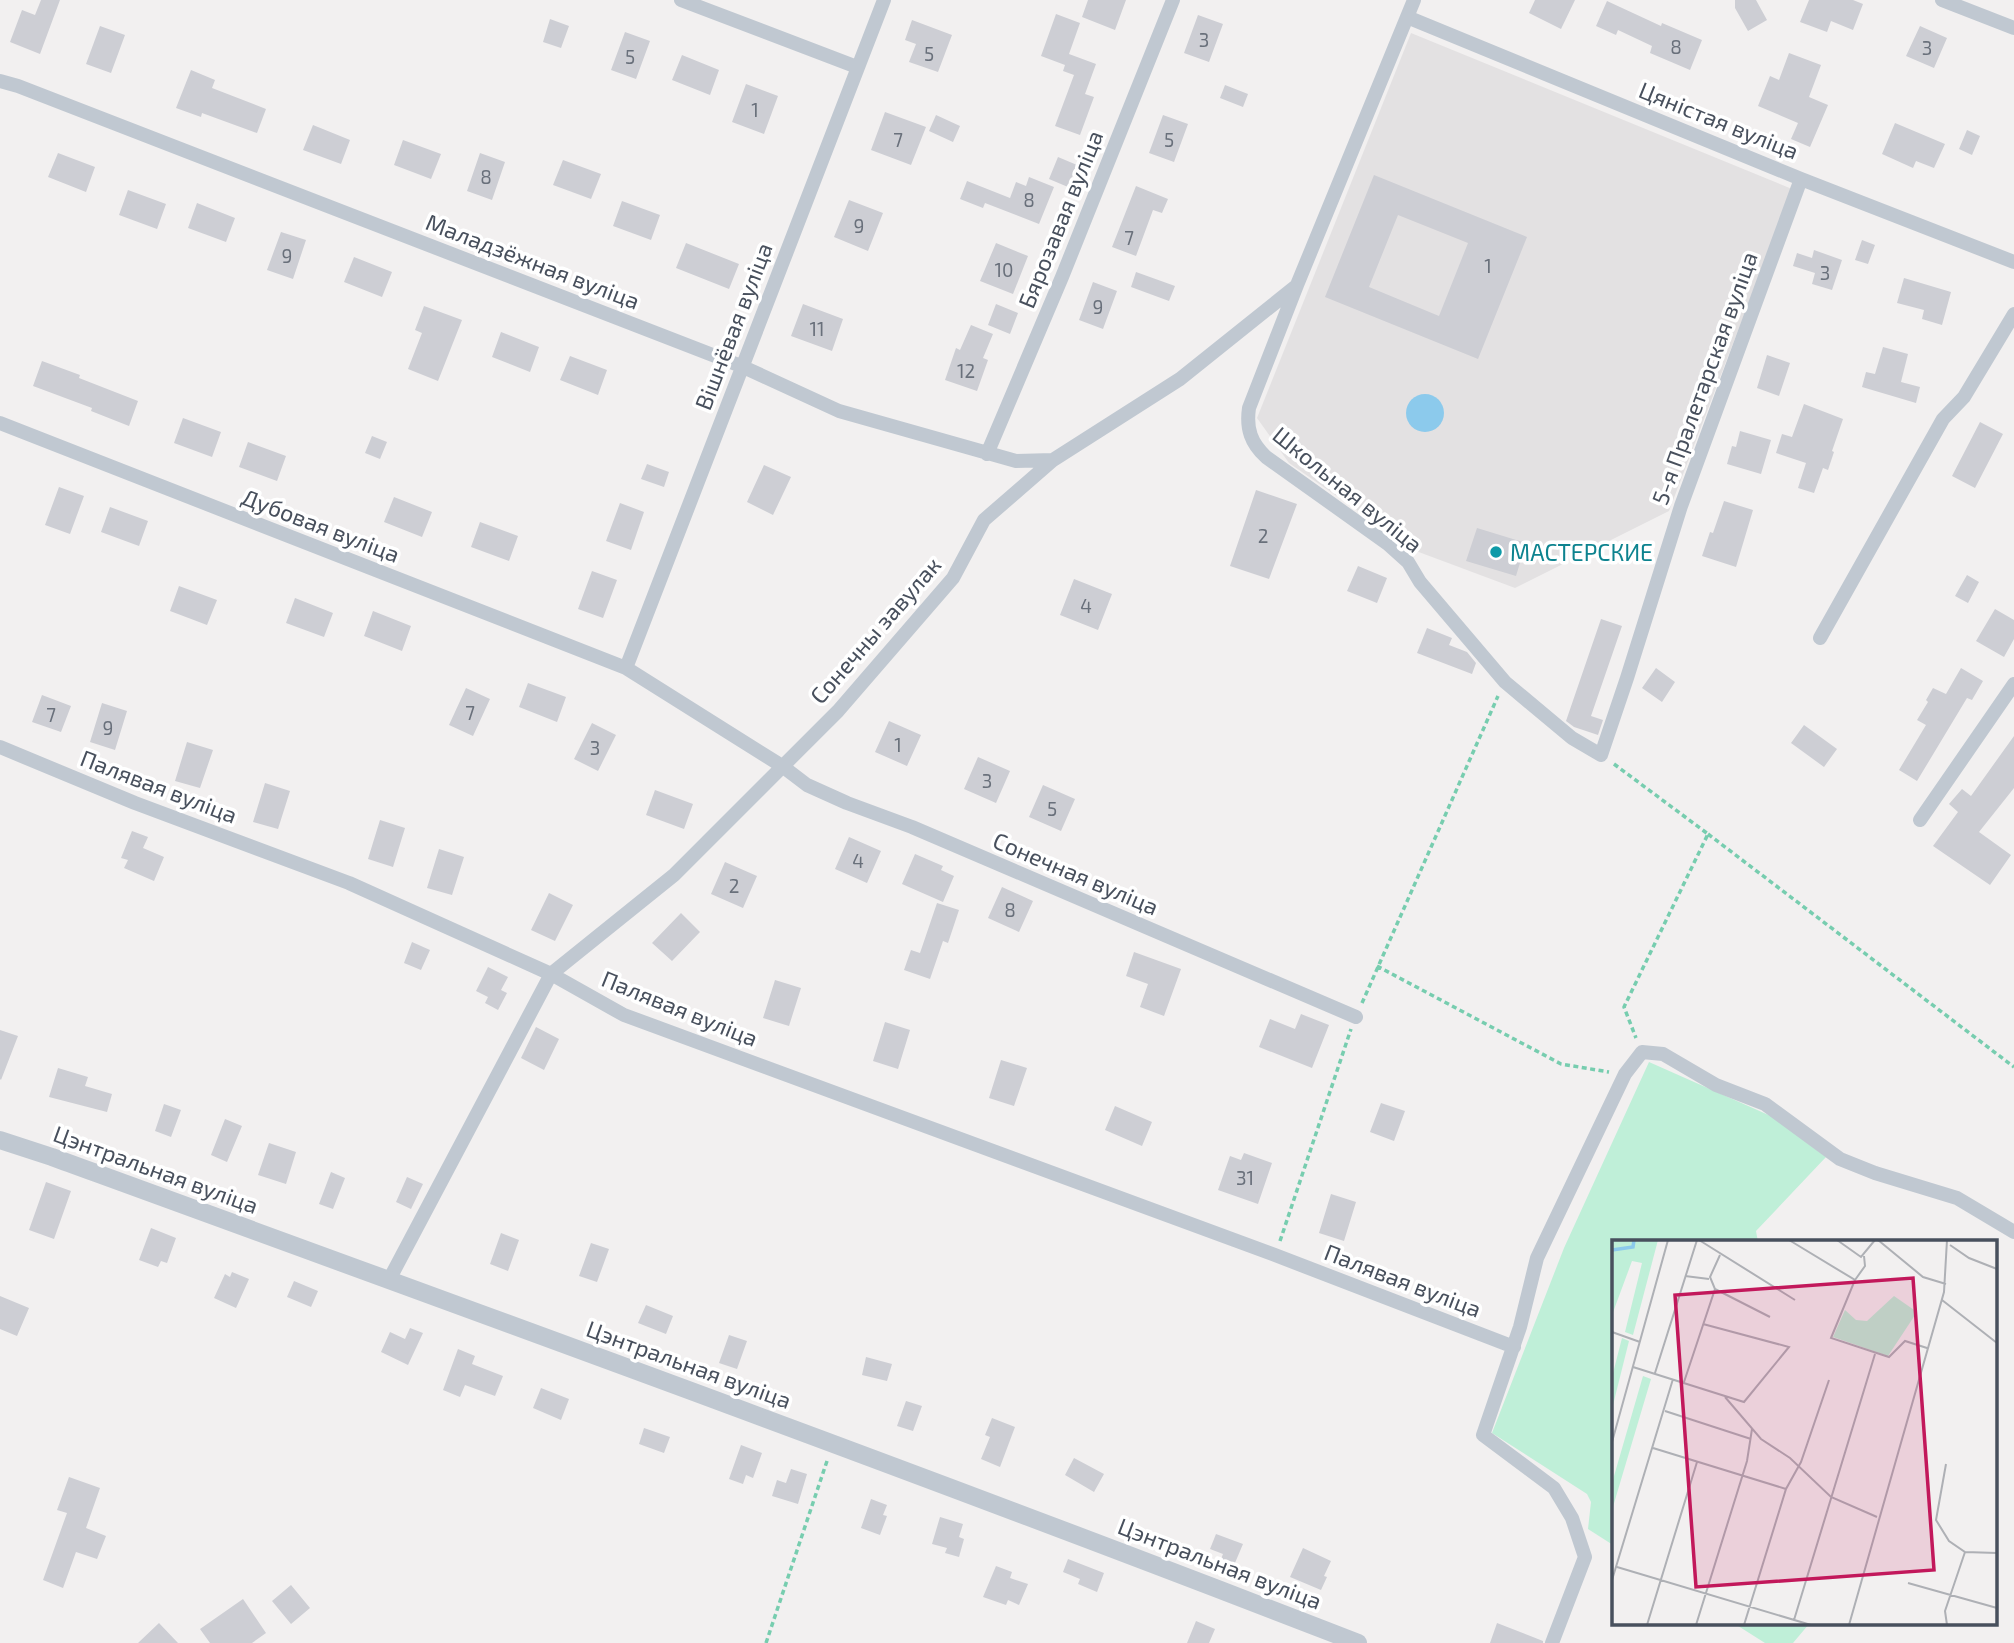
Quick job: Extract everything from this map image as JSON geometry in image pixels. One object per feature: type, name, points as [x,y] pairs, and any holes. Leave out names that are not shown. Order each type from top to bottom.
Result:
[{"type":"street","points":[[681,0],[857,67]]},
{"type":"street","name":"Вішнёвая вуліца","points":[[626,668],[884,0]]},
{"type":"street","name":"Бярозавая вуліца","points":[[987,454],[1062,277],[1173,0]]},
{"type":"street","name":"Школьная вуліца","points":[[1414,0],[1297,285],[1250,408],[1247,422],[1250,435],[1256,447],[1266,457],[1388,544],[1408,562],[1420,582],[1505,682],[1572,738],[1601,755]]},
{"type":"street","points":[[1942,0],[2014,28]]},
{"type":"street","name":"Цяністая вуліца","points":[[1407,17],[1801,179],[2014,262]]},
{"type":"street","name":"Маладзёжная вуліца","points":[[0,82],[18,86],[741,366],[839,411],[1016,461],[1054,460]]},
{"type":"street","name":"5-я Пралетарская вуліца","points":[[1601,755],[1681,506],[1801,179]]},
{"type":"street","name":"Сонечны завулак","points":[[551,974],[674,875],[838,711],[953,578],[984,520],[1054,460],[1180,379],[1297,285]]},
{"type":"street","points":[[1820,638],[1943,419],[1964,397],[2014,314]]},
{"type":"street","name":"Дубовая вуліца","points":[[0,423],[626,668]]},
{"type":"street","points":[[626,668],[782,766]]},
{"type":"street","points":[[1920,820],[2014,684]]},
{"type":"street","name":"Палявая вуліца","points":[[0,747],[135,803],[349,883],[551,974],[624,1014],[1275,1255],[1514,1347]]},
{"type":"street","name":"Сонечная вуліца","points":[[782,766],[807,785],[848,803],[912,827],[1356,1017]]},
{"type":"street","points":[[389,1280],[551,974]]},
{"type":"street","points":[[1552,1643],[1585,1557],[1572,1518],[1554,1489],[1483,1435],[1514,1347],[1537,1258],[1625,1074],[1642,1052],[1663,1054],[1716,1085],[1765,1104],[1840,1158],[1875,1173],[1957,1198],[2014,1233]]},
{"type":"street","name":"Цэнтральная вуліца","points":[[0,1140],[834,1443],[1358,1643]]},
{"type":"path","points":[[1275,1255],[1356,1017],[1505,682]]},
{"type":"path","points":[[1601,755],[2014,1067]]},
{"type":"path","points":[[1642,1052],[1624,1007],[1694,858],[1708,834]]},
{"type":"path","points":[[1377,966],[1561,1064],[1625,1074]]},
{"type":"path","points":[[766,1643],[834,1443]]},
{"type":"shaded area","points":[[1411,33],[1792,189],[1669,511],[1515,588],[1416,551],[1289,463],[1257,418]]},
{"type":"green space","points":[[1649,1062],[1773,1117],[1826,1157],[1756,1231],[1758,1240],[1612,1240],[1612,1544],[1588,1529],[1591,1502],[1587,1494],[1492,1433],[1564,1248]]},
{"type":"green space","points":[[1738,1626],[1807,1626],[1793,1643],[1765,1643]]},
{"type":"water","points":[[1425,394],[1438,400],[1444,413],[1438,426],[1425,432],[1412,426],[1406,413],[1412,400]]},
{"type":"building","points":[[41,0],[60,0],[40,54],[10,42],[22,10],[35,15]]},
{"type":"building","points":[[1088,0],[1126,0],[1115,30],[1082,17]]},
{"type":"building","points":[[1535,0],[1575,0],[1561,29],[1529,13]]},
{"type":"building","points":[[1735,0],[1756,0],[1767,20],[1748,31],[1735,8]]},
{"type":"building","points":[[1809,0],[1853,0],[1863,4],[1853,30],[1831,21],[1827,32],[1800,22]]},
{"type":"building","points":[[1607,1],[1661,26],[1662,23],[1702,40],[1690,70],[1650,53],[1652,46],[1618,30],[1616,35],[1596,26]]},
{"type":"building","points":[[1056,14],[1080,23],[1069,54],[1096,64],[1085,94],[1094,97],[1080,135],[1055,126],[1074,75],[1063,71],[1065,65],[1041,56]]},
{"type":"building","points":[[1198,15],[1223,24],[1209,62],[1184,53]]},
{"type":"building","points":[[550,19],[569,26],[561,48],[543,42]]},
{"type":"building","points":[[912,20],[952,35],[938,72],[909,62],[916,44],[905,40]]},
{"type":"building","points":[[100,26],[125,35],[111,73],[86,64]]},
{"type":"building","points":[[1920,26],[1947,38],[1934,68],[1906,56]]},
{"type":"building","points":[[625,32],[650,41],[636,79],[611,70]]},
{"type":"building","points":[[1789,53],[1821,65],[1809,97],[1828,105],[1810,147],[1791,139],[1798,123],[1758,106],[1770,76],[1779,80]]},
{"type":"building","points":[[682,55],[719,70],[710,95],[672,80]]},
{"type":"building","points":[[191,70],[215,80],[212,88],[266,109],[257,133],[202,113],[201,117],[176,108]]},
{"type":"building","points":[[746,84],[778,96],[764,134],[732,122]]},
{"type":"building","points":[[1225,85],[1248,94],[1243,107],[1220,98]]},
{"type":"building","points":[[885,112],[926,127],[911,165],[871,150]]},
{"type":"building","points":[[936,115],[960,126],[953,142],[929,131]]},
{"type":"building","points":[[1163,115],[1188,124],[1174,162],[1149,153]]},
{"type":"building","points":[[1895,123],[1945,144],[1934,168],[1916,161],[1913,168],[1882,154]]},
{"type":"building","points":[[313,125],[350,140],[341,164],[303,150]]},
{"type":"building","points":[[1967,130],[1980,136],[1972,155],[1959,149]]},
{"type":"building","points":[[403,140],[441,154],[431,179],[394,165]]},
{"type":"building","points":[[58,153],[95,167],[86,192],[48,177]]},
{"type":"building","points":[[480,153],[505,162],[492,200],[467,191]]},
{"type":"building","points":[[1058,157],[1077,165],[1068,187],[1049,179]]},
{"type":"building","points":[[563,160],[601,174],[591,199],[553,185]]},
{"type":"building","points":[[1374,175],[1527,237],[1478,359],[1325,297]],"holes":[[[1398,215],[1468,243],[1439,316],[1369,287]]]},
{"type":"building","points":[[1029,177],[1054,187],[1039,224],[985,203],[983,208],[960,199],[967,181],[1010,198],[1016,182],[1026,186]]},
{"type":"building","points":[[1136,186],[1168,199],[1162,213],[1153,210],[1136,256],[1112,247]]},
{"type":"building","points":[[128,190],[166,204],[157,229],[119,215]]},
{"type":"building","points":[[849,200],[883,213],[868,251],[834,237]]},
{"type":"building","points":[[622,201],[660,215],[651,240],[613,226]]},
{"type":"building","points":[[197,203],[235,218],[226,242],[188,228]]},
{"type":"building","points":[[281,232],[306,240],[293,279],[267,270]]},
{"type":"building","points":[[1862,240],[1875,245],[1868,264],[1855,260]]},
{"type":"building","points":[[686,243],[739,264],[729,289],[676,268]]},
{"type":"building","points":[[996,243],[1028,256],[1013,294],[980,281]]},
{"type":"building","points":[[1814,250],[1842,260],[1832,290],[1812,284],[1815,273],[1793,266],[1797,253],[1812,258]]},
{"type":"building","points":[[354,257],[392,272],[382,297],[344,282]]},
{"type":"building","points":[[1136,272],[1175,286],[1169,301],[1131,287]]},
{"type":"building","points":[[1904,278],[1951,292],[1942,325],[1922,319],[1924,310],[1897,303]]},
{"type":"building","points":[[1093,282],[1117,291],[1103,329],[1079,320]]},
{"type":"building","points":[[803,304],[843,319],[832,351],[791,336]]},
{"type":"building","points":[[996,304],[1018,313],[1010,334],[988,325]]},
{"type":"building","points":[[424,306],[462,320],[438,381],[408,369],[422,333],[415,330]]},
{"type":"building","points":[[971,325],[993,334],[983,358],[988,360],[977,391],[945,380],[956,348],[960,350]]},
{"type":"building","points":[[501,332],[539,347],[530,372],[492,357]]},
{"type":"building","points":[[1883,347],[1908,354],[1901,382],[1920,387],[1916,403],[1862,387],[1866,372],[1875,374]]},
{"type":"building","points":[[1767,355],[1790,363],[1779,396],[1757,388]]},
{"type":"building","points":[[570,356],[607,370],[598,395],[560,380]]},
{"type":"building","points":[[42,361],[138,401],[129,426],[91,411],[92,408],[33,386]]},
{"type":"building","points":[[1804,404],[1843,419],[1828,470],[1823,468],[1814,493],[1798,488],[1806,463],[1776,453],[1782,434],[1792,437]]},
{"type":"building","points":[[183,418],[221,432],[212,457],[174,443]]},
{"type":"building","points":[[1980,422],[2003,434],[1975,488],[1952,476]]},
{"type":"building","points":[[1740,431],[1771,440],[1761,474],[1727,464],[1732,446],[1736,447]]},
{"type":"building","points":[[372,436],[387,442],[380,459],[365,453]]},
{"type":"building","points":[[248,442],[286,456],[277,481],[239,467]]},
{"type":"building","points":[[647,464],[669,472],[664,487],[641,479]]},
{"type":"building","points":[[764,465],[791,477],[773,515],[747,502]]},
{"type":"building","points":[[59,487],[84,496],[70,534],[45,525]]},
{"type":"building","points":[[1256,490],[1297,504],[1269,579],[1230,566]]},
{"type":"building","points":[[394,497],[432,512],[422,537],[384,522]]},
{"type":"building","points":[[1724,501],[1753,510],[1736,567],[1702,556]]},
{"type":"building","points":[[620,503],[644,512],[631,550],[606,541]]},
{"type":"building","points":[[110,507],[148,521],[139,546],[101,532]]},
{"type":"building","points":[[480,522],[518,536],[509,561],[471,547]]},
{"type":"building","name":"МАСТЕРСКИЕ","points":[[1477,528],[1526,543],[1516,576],[1466,561]]},
{"type":"building","points":[[1358,566],[1387,578],[1377,603],[1347,591]]},
{"type":"building","points":[[592,571],[617,580],[603,618],[578,609]]},
{"type":"building","points":[[1967,575],[1979,582],[1968,603],[1955,596]]},
{"type":"building","points":[[1074,579],[1112,594],[1098,630],[1060,615]]},
{"type":"building","points":[[179,586],[217,600],[207,625],[170,611]]},
{"type":"building","points":[[295,598],[333,613],[324,637],[286,623]]},
{"type":"building","points":[[1995,609],[2014,620],[2014,639],[2004,657],[1976,641]]},
{"type":"building","points":[[373,611],[411,626],[402,651],[364,636]]},
{"type":"building","points":[[1601,619],[1622,626],[1591,716],[1603,720],[1598,735],[1574,727],[1566,721]]},
{"type":"building","points":[[1427,628],[1452,638],[1449,645],[1467,652],[1476,663],[1472,674],[1417,653]]},
{"type":"building","points":[[1656,668],[1675,682],[1662,702],[1642,688]]},
{"type":"building","points":[[1961,668],[1983,681],[1972,700],[1967,698],[1917,781],[1899,770],[1926,725],[1917,720],[1933,688],[1946,694]]},
{"type":"building","points":[[528,683],[566,697],[557,722],[519,707]]},
{"type":"building","points":[[466,688],[490,699],[473,736],[449,725]]},
{"type":"building","points":[[42,695],[71,706],[61,732],[32,722]]},
{"type":"building","points":[[102,703],[127,711],[115,750],[90,742]]},
{"type":"building","points":[[889,721],[921,735],[907,766],[875,752]]},
{"type":"building","points":[[592,723],[616,735],[598,771],[574,759]]},
{"type":"building","points":[[1804,725],[1837,749],[1824,767],[1791,743]]},
{"type":"building","points":[[2014,736],[2014,788],[1979,832],[2011,855],[1990,885],[1933,846],[1958,812],[1949,804],[1962,789],[1971,796]]},
{"type":"building","points":[[187,742],[213,750],[200,788],[175,781]]},
{"type":"building","points":[[978,757],[1010,771],[996,803],[964,789]]},
{"type":"building","points":[[265,783],[290,791],[278,829],[253,822]]},
{"type":"building","points":[[1043,785],[1075,799],[1061,831],[1029,817]]},
{"type":"building","points":[[655,790],[693,804],[684,829],[646,815]]},
{"type":"building","points":[[380,820],[405,828],[393,867],[368,859]]},
{"type":"building","points":[[132,831],[148,837],[143,848],[164,857],[154,881],[124,868],[128,860],[121,858]]},
{"type":"building","points":[[849,837],[881,851],[867,883],[835,869]]},
{"type":"building","points":[[439,849],[464,857],[452,895],[427,888]]},
{"type":"building","points":[[915,854],[943,866],[941,870],[954,876],[943,902],[902,884]]},
{"type":"building","points":[[725,862],[757,876],[743,908],[711,894]]},
{"type":"building","points":[[1002,887],[1033,901],[1019,932],[988,918]]},
{"type":"building","points":[[549,893],[573,905],[555,941],[531,930]]},
{"type":"building","points":[[937,903],[959,910],[948,943],[943,941],[930,979],[904,970],[911,950],[920,953]]},
{"type":"building","points":[[681,913],[700,932],[672,961],[652,943]]},
{"type":"building","points":[[412,942],[430,950],[421,970],[404,963]]},
{"type":"building","points":[[1134,952],[1181,969],[1164,1016],[1140,1007],[1148,984],[1126,976]]},
{"type":"building","points":[[488,967],[508,977],[501,990],[507,993],[498,1010],[485,1003],[488,997],[476,991]]},
{"type":"building","points":[[775,980],[801,988],[789,1026],[763,1018]]},
{"type":"building","points":[[1301,1014],[1329,1025],[1312,1068],[1259,1047],[1270,1019],[1295,1029]]},
{"type":"building","points":[[885,1022],[910,1030],[898,1069],[873,1061]]},
{"type":"building","points":[[536,1027],[559,1039],[544,1070],[521,1058]]},
{"type":"building","points":[[0,1030],[18,1036],[1,1080],[0,1079]]},
{"type":"building","points":[[1001,1060],[1027,1068],[1014,1106],[989,1098]]},
{"type":"building","points":[[58,1068],[88,1077],[85,1086],[112,1094],[107,1112],[49,1097]]},
{"type":"building","points":[[1381,1103],[1405,1111],[1394,1141],[1370,1132]]},
{"type":"building","points":[[164,1104],[181,1110],[171,1137],[155,1131]]},
{"type":"building","points":[[1115,1106],[1152,1122],[1142,1146],[1105,1130]]},
{"type":"building","points":[[225,1119],[242,1126],[227,1162],[211,1155]]},
{"type":"building","points":[[269,1143],[296,1152],[286,1184],[258,1175]]},
{"type":"building","points":[[1244,1153],[1272,1163],[1258,1204],[1218,1190],[1230,1156],[1241,1160]]},
{"type":"building","points":[[331,1172],[345,1178],[333,1209],[319,1204]]},
{"type":"building","points":[[407,1177],[423,1184],[411,1209],[396,1202]]},
{"type":"building","points":[[46,1182],[71,1191],[54,1239],[29,1230]]},
{"type":"building","points":[[1331,1194],[1356,1202],[1344,1241],[1319,1233]]},
{"type":"building","points":[[151,1228],[176,1238],[167,1263],[161,1261],[158,1267],[139,1260]]},
{"type":"building","points":[[501,1233],[519,1240],[508,1271],[490,1264]]},
{"type":"building","points":[[591,1243],[609,1249],[597,1282],[579,1276]]},
{"type":"building","points":[[232,1272],[249,1279],[236,1308],[214,1298],[225,1274],[230,1277]]},
{"type":"building","points":[[294,1281],[318,1291],[311,1307],[287,1297]]},
{"type":"building","points":[[0,1296],[29,1308],[17,1336],[0,1329]]},
{"type":"building","points":[[646,1305],[673,1316],[666,1334],[638,1323]]},
{"type":"building","points":[[410,1328],[423,1333],[408,1365],[381,1352],[390,1332],[405,1339]]},
{"type":"building","points":[[729,1335],[747,1341],[737,1369],[719,1363]]},
{"type":"building","points":[[458,1349],[475,1356],[472,1364],[503,1376],[495,1396],[465,1385],[460,1397],[443,1390]]},
{"type":"building","points":[[866,1357],[892,1364],[887,1381],[862,1375]]},
{"type":"building","points":[[541,1388],[569,1399],[561,1420],[533,1408]]},
{"type":"building","points":[[906,1401],[922,1406],[913,1431],[897,1426]]},
{"type":"building","points":[[992,1418],[1015,1427],[1000,1467],[981,1459],[990,1437],[985,1435]]},
{"type":"building","points":[[644,1428],[670,1437],[664,1453],[639,1444]]},
{"type":"building","points":[[741,1445],[762,1453],[753,1478],[746,1475],[743,1484],[729,1479]]},
{"type":"building","points":[[1074,1458],[1104,1474],[1094,1492],[1065,1475]]},
{"type":"building","points":[[791,1469],[807,1474],[798,1504],[772,1496],[777,1480],[786,1483]]},
{"type":"building","points":[[69,1477],[100,1488],[86,1528],[106,1536],[97,1559],[76,1552],[63,1588],[43,1580],[67,1513],[57,1510]]},
{"type":"building","points":[[871,1499],[887,1505],[883,1515],[887,1516],[880,1535],[861,1528]]},
{"type":"building","points":[[940,1517],[963,1524],[959,1537],[964,1539],[959,1557],[945,1553],[947,1548],[932,1544]]},
{"type":"building","points":[[1216,1534],[1243,1544],[1232,1570],[1219,1564],[1223,1554],[1210,1549]]},
{"type":"building","points":[[1303,1548],[1331,1561],[1321,1590],[1290,1577]]},
{"type":"building","points":[[1068,1559],[1104,1573],[1097,1592],[1078,1584],[1080,1579],[1063,1572]]},
{"type":"building","points":[[996,1566],[1012,1572],[1010,1578],[1028,1584],[1019,1605],[1008,1600],[1006,1605],[983,1597]]},
{"type":"building","points":[[291,1585],[310,1608],[291,1624],[272,1601]]},
{"type":"building","points":[[243,1599],[266,1633],[252,1643],[210,1643],[200,1629]]},
{"type":"building","points":[[1196,1621],[1215,1629],[1209,1643],[1187,1643]]},
{"type":"building","points":[[159,1623],[178,1643],[138,1643]]},
{"type":"building","points":[[1497,1623],[1543,1641],[1543,1643],[1490,1643]]},
{"type":"place","name":"МАСТЕРСКИЕ","points":[[1496,552]]}]
